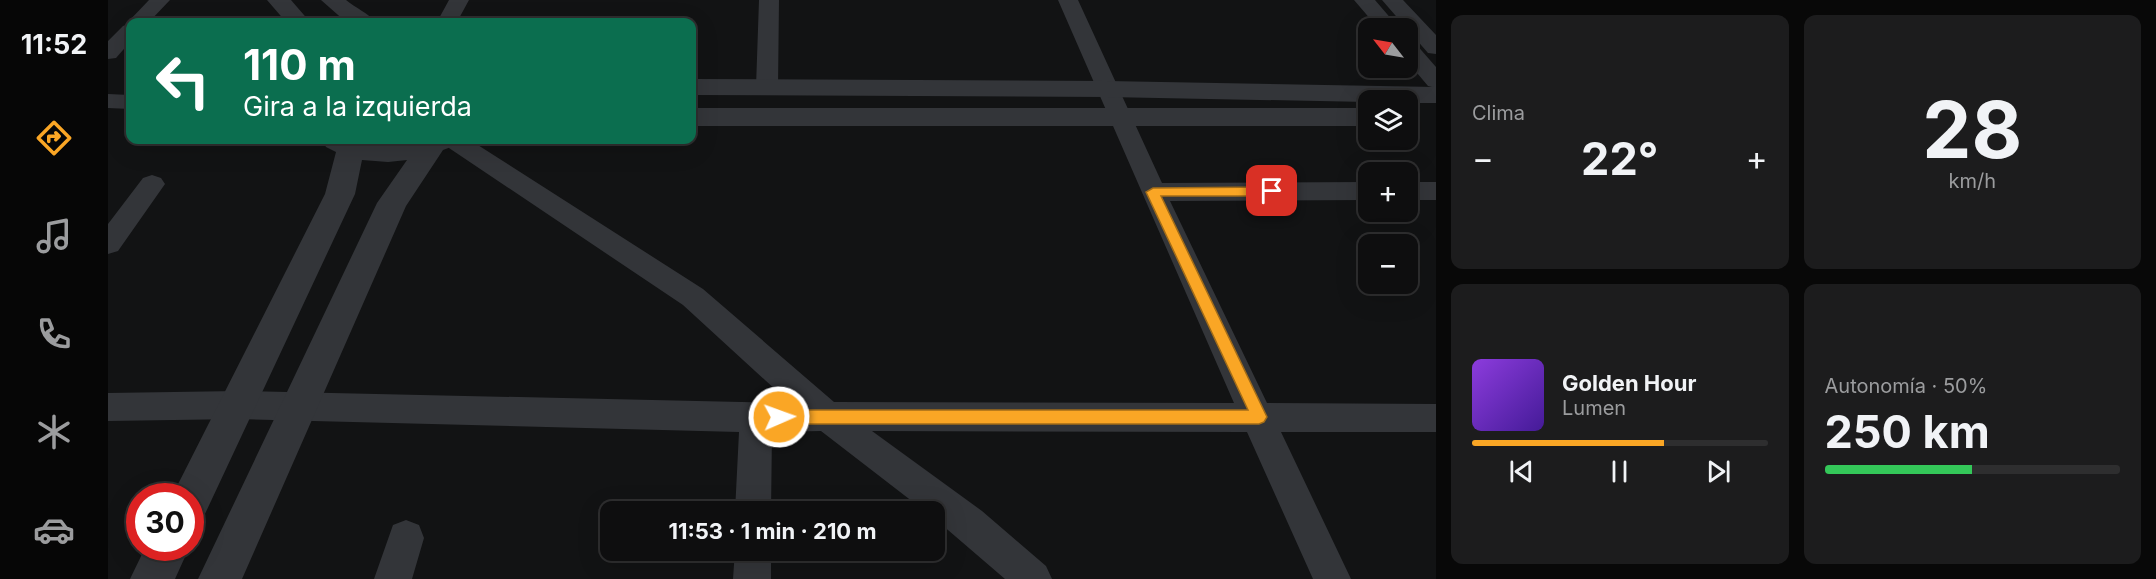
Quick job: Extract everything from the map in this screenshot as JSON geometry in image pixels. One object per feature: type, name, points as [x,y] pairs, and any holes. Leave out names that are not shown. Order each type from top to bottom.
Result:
[{"type":"street","points":[[142,18],[160,0]]},
{"type":"street","points":[[278,0],[294,18]]},
{"type":"street","points":[[332,0],[354,18]]},
{"type":"street","points":[[449,18],[459,0]]},
{"type":"street","points":[[767,87],[769,0]]},
{"type":"street","points":[[1068,0],[1153,192],[1332,579]]},
{"type":"street","points":[[1364,0],[1380,18]]},
{"type":"street","points":[[1392,0],[1436,48]]},
{"type":"street","points":[[108,53],[126,34]]},
{"type":"street","points":[[1418,61],[1436,81]]},
{"type":"street","points":[[696,87],[1107,89],[1436,95]]},
{"type":"street","points":[[108,101],[126,102]]},
{"type":"street","points":[[696,117],[1358,117]]},
{"type":"street","points":[[1418,117],[1436,117]]},
{"type":"street","points":[[200,483],[340,194],[344,144],[373,152],[399,151],[430,144]]},
{"type":"street","points":[[220,579],[297,406],[392,203],[441,144]]},
{"type":"street","points":[[448,144],[693,297],[827,416],[969,523],[1033,579]]},
{"type":"street","points":[[108,244],[152,184]]},
{"type":"street","points":[[1153,192],[1358,191]]},
{"type":"street","points":[[1418,191],[1436,191]]},
{"type":"street","points":[[108,408],[239,405],[756,418],[827,416],[1436,418]]},
{"type":"street","points":[[753,501],[756,418]]},
{"type":"street","points":[[393,579],[406,538]]},
{"type":"street","points":[[152,579],[161,561]]},
{"type":"street","points":[[752,579],[753,561]]},
{"type":"route","points":[[779,417],[1259,417],[1153,192],[1272,191]]}]
